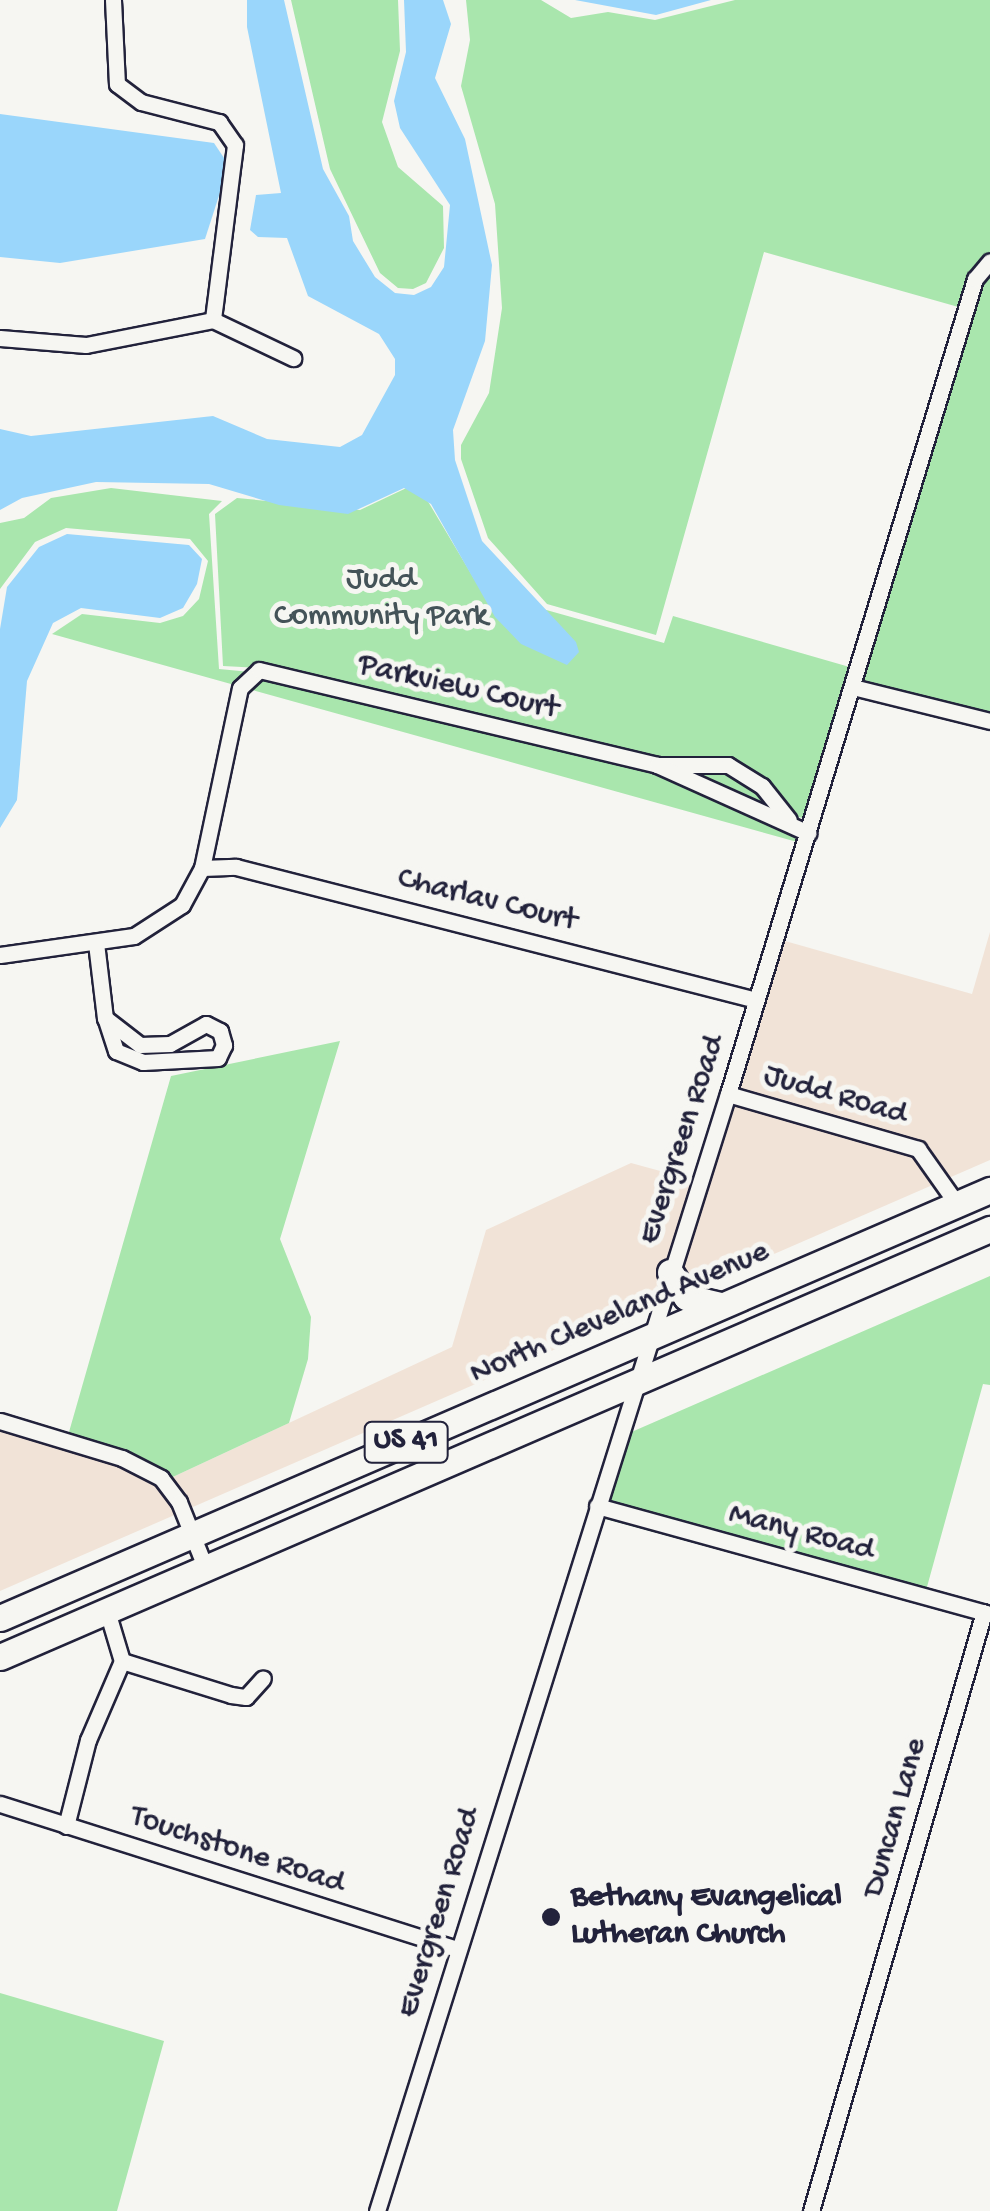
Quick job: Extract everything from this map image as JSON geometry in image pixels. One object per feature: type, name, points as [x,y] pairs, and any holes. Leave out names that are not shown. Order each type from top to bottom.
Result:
[{"type":"main road","name":"North Cleveland Avenue","points":[[0,1618],[990,1190]]},
{"type":"main road","name":"North Cleveland Avenue","points":[[0,1658],[990,1229]]},
{"type":"main road","points":[[670,1272],[686,1297],[721,1306]]},
{"type":"main road","points":[[404,1443],[416,1478]]},
{"type":"street","points":[[113,0],[117,84],[140,102],[220,122],[233,140],[236,175],[213,320]]},
{"type":"street","name":"Evergreen Road","points":[[377,2211],[634,1383],[728,1094],[975,279],[990,262]]},
{"type":"street","points":[[0,338],[86,345],[213,320],[292,358]]},
{"type":"street","name":"Parkview Court","points":[[202,868],[246,676],[274,672],[657,765],[789,820]]},
{"type":"street","points":[[853,687],[990,721]]},
{"type":"street","name":"Parkview Court","points":[[657,765],[715,763],[741,770],[789,820],[808,834]]},
{"type":"street","name":"Charlav Court","points":[[202,868],[236,867],[756,1000]]},
{"type":"street","points":[[0,956],[134,936],[169,917],[202,868]]},
{"type":"street","points":[[96,943],[105,1018],[116,1051],[142,1062],[168,1062],[218,1058],[224,1045],[220,1031],[206,1024],[165,1045],[125,1039],[105,1018]]},
{"type":"street","points":[[165,1045],[168,1062]]},
{"type":"street","name":"Judd Road","points":[[728,1094],[918,1150],[958,1204]]},
{"type":"street","points":[[0,1421],[149,1469],[171,1489],[206,1569]]},
{"type":"street","name":"Many Road","points":[[597,1506],[987,1613]]},
{"type":"street","points":[[66,1826],[88,1740],[122,1661],[107,1611]]},
{"type":"street","name":"Duncan Lane","points":[[810,2211],[987,1613]]},
{"type":"street","points":[[122,1661],[231,1695],[246,1696],[263,1678]]},
{"type":"street","name":"Touchstone Road","points":[[0,1804],[457,1950]]},
{"type":"shaded area","points":[[990,932],[990,1160],[0,1591],[0,1420],[53,1434],[162,1482],[452,1347],[486,1230],[631,1163],[704,1183],[778,939],[972,994]]},
{"type":"green space","points":[[291,0],[398,0],[400,51],[382,122],[398,167],[443,206],[444,248],[426,283],[413,289],[398,288],[380,273],[330,169]]},
{"type":"green space","points":[[466,0],[541,0],[571,18],[608,12],[655,20],[735,0],[990,0],[990,728],[855,694],[808,845],[52,634],[82,614],[160,623],[183,616],[199,599],[208,561],[190,539],[66,528],[35,542],[0,589],[0,523],[24,518],[51,498],[111,488],[222,501],[209,514],[219,669],[282,675],[639,758],[804,824],[969,310],[764,252],[656,635],[547,604],[488,538],[461,459],[461,445],[489,393],[502,308],[495,204],[461,86],[470,40]]},
{"type":"green space","name":"Judd Community Park","points":[[417,483],[482,592],[664,643],[673,616],[853,668],[809,813],[803,818],[768,811],[657,765],[642,752],[524,724],[491,723],[282,669],[223,666],[215,514],[237,498],[360,510]]},
{"type":"green space","points":[[340,1041],[280,1239],[311,1317],[308,1359],[289,1423],[162,1482],[67,1439],[171,1076]]},
{"type":"green space","points":[[990,1276],[990,1385],[983,1384],[922,1605],[598,1517],[620,1437]]},
{"type":"green space","points":[[0,1993],[164,2041],[117,2211],[0,2211]]},
{"type":"water","points":[[247,0],[284,0],[323,169],[349,216],[353,241],[375,277],[395,293],[414,295],[431,287],[444,267],[450,205],[400,128],[394,101],[406,52],[404,0],[443,0],[451,24],[435,78],[465,139],[492,265],[485,341],[453,430],[455,460],[482,541],[576,642],[579,652],[567,665],[521,644],[495,617],[431,504],[404,488],[348,514],[279,505],[209,484],[96,482],[22,498],[0,510],[0,429],[31,436],[213,416],[267,439],[340,447],[362,435],[395,375],[395,359],[379,334],[308,296],[287,238],[258,237],[250,230],[256,195],[281,193],[247,27]]},
{"type":"water","points":[[575,0],[711,0],[656,15]]},
{"type":"water","points":[[0,114],[214,143],[224,158],[225,177],[205,239],[60,263],[0,257]]},
{"type":"water","points":[[67,534],[189,545],[202,559],[197,584],[183,608],[160,618],[81,608],[53,623],[27,681],[17,800],[0,828],[0,629],[7,587],[39,547]]},
{"type":"place","name":"Bethany Evangelical Lutheran Church","points":[[551,1917]]}]
